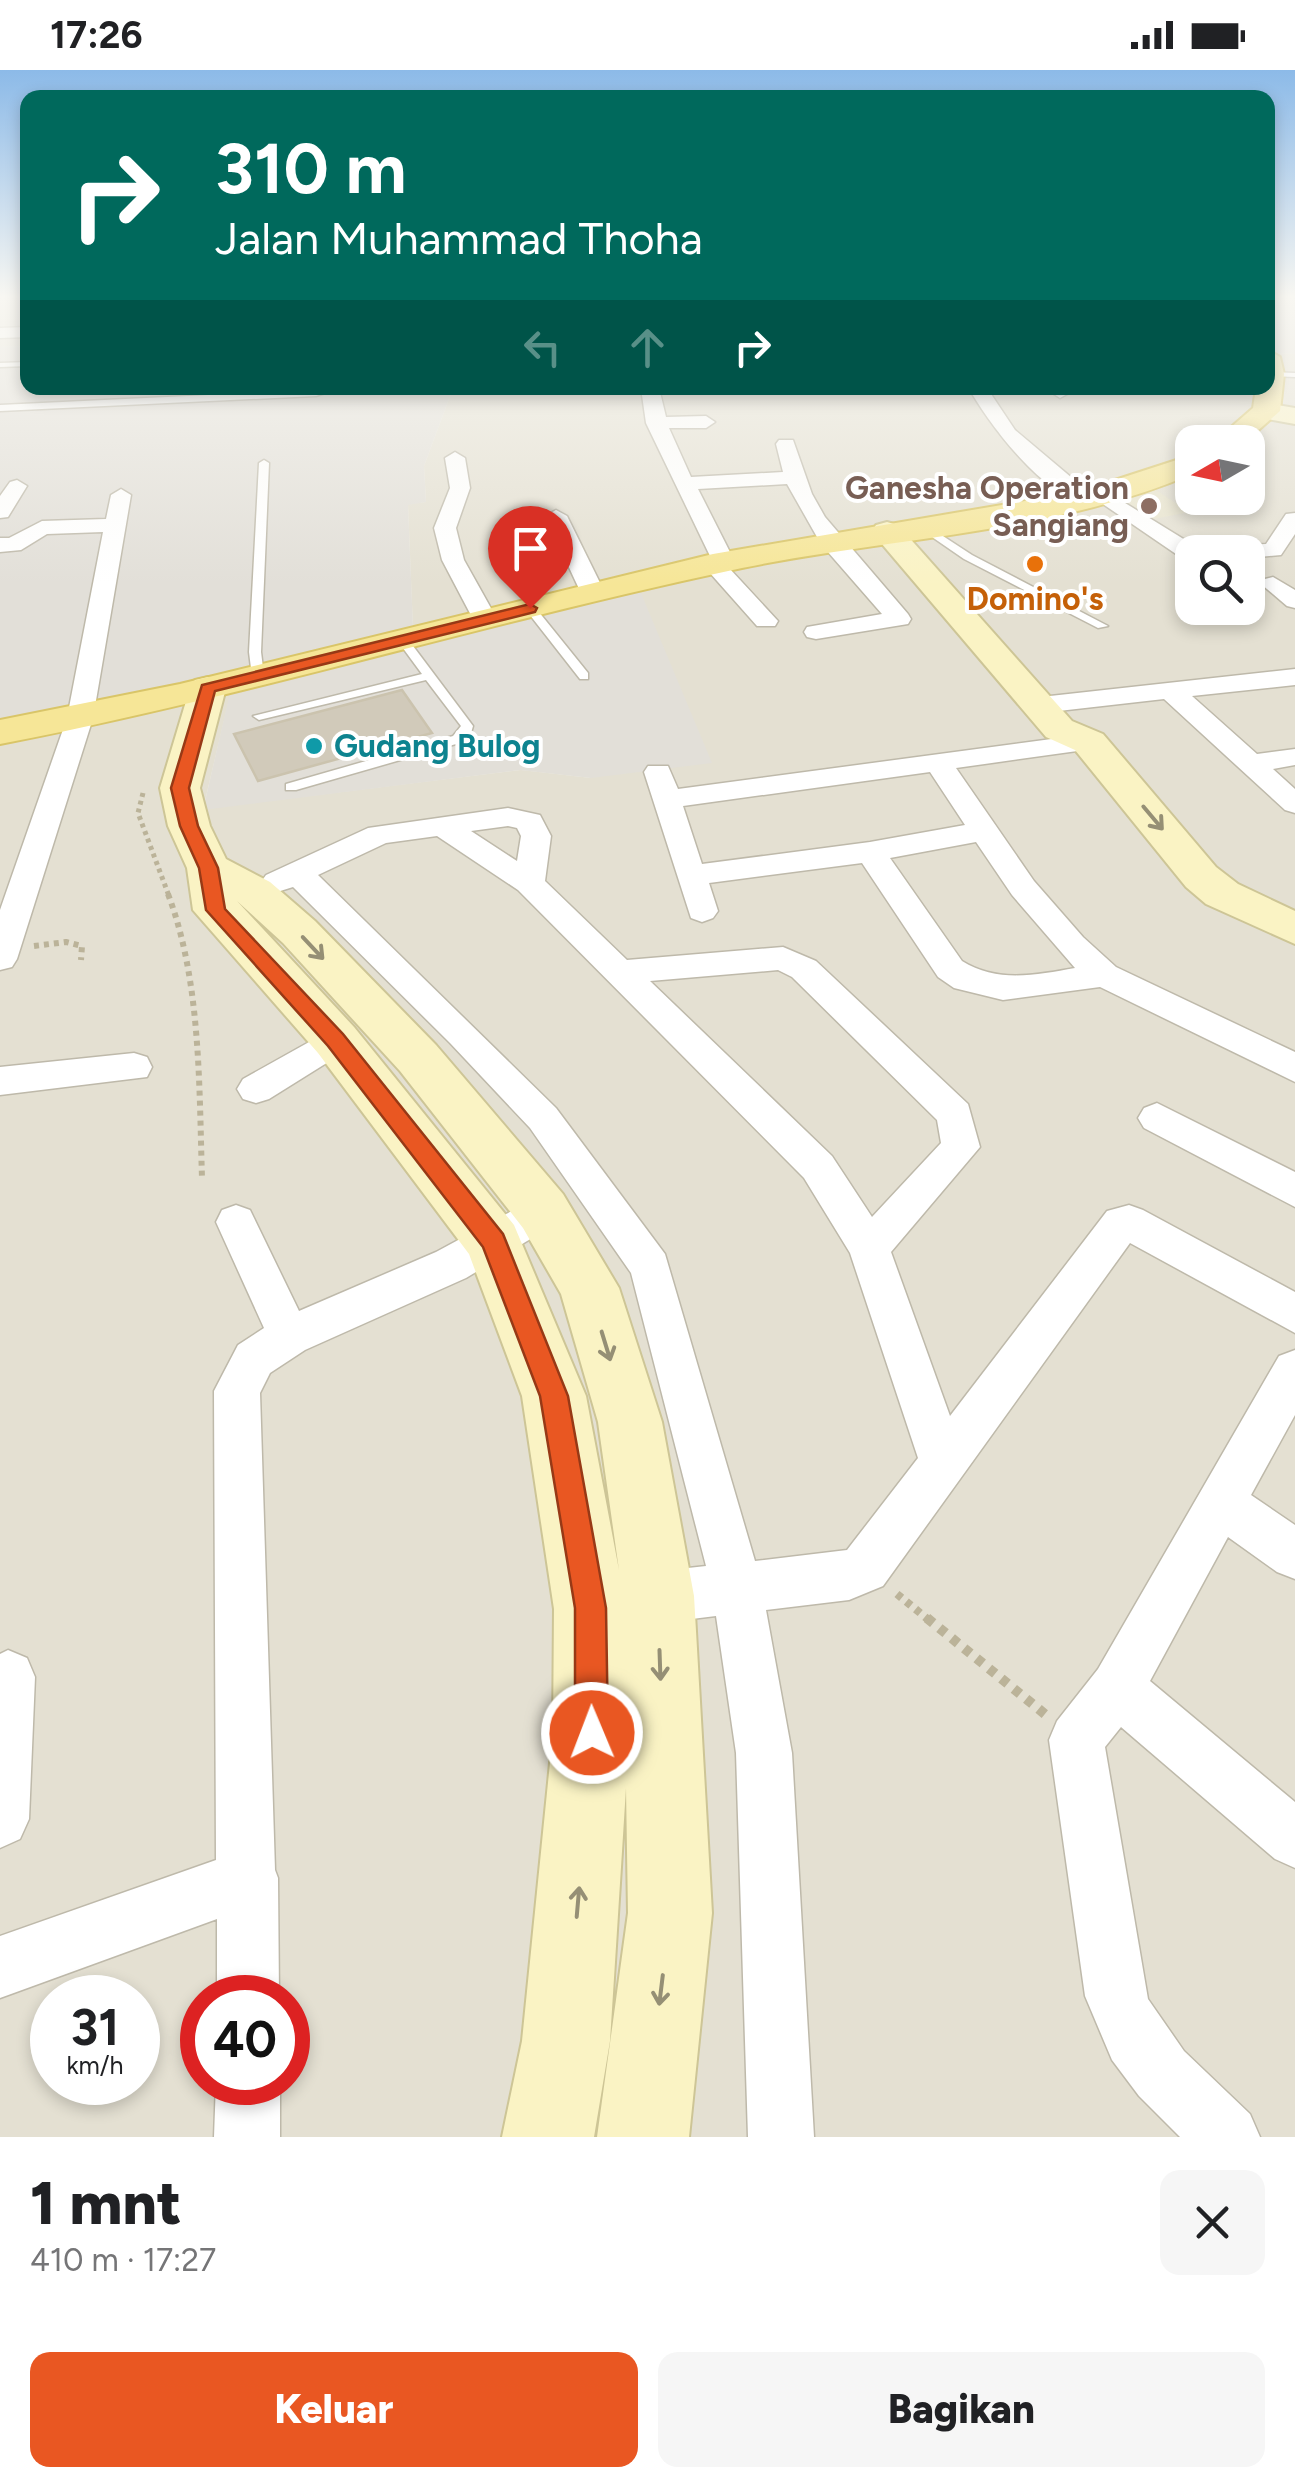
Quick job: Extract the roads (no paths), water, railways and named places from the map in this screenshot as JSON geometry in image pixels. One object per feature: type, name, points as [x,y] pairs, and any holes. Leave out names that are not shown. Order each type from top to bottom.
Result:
[{"type":"main road","points":[[1232,425],[1256,395]]},
{"type":"main road","points":[[1091,495],[1175,459]]},
{"type":"main road","points":[[0,732],[208,688],[718,563],[905,529],[1021,514],[1153,482],[1175,472]]},
{"type":"street","points":[[1278,391],[1295,416]]},
{"type":"street","points":[[651,395],[655,423],[687,483],[718,563],[766,621]]},
{"type":"street","points":[[981,395],[990,416],[1019,448],[1175,544]]},
{"type":"street","points":[[655,423],[706,422]]},
{"type":"street","points":[[786,444],[791,478],[829,542],[898,619],[816,632]]},
{"type":"street","points":[[454,458],[460,488],[445,528],[453,560],[485,620]]},
{"type":"street","points":[[687,483],[791,478]]},
{"type":"street","points":[[0,512],[18,486]]},
{"type":"street","points":[[2,954],[80,718],[121,495]]},
{"type":"street","points":[[556,516],[593,593]]},
{"type":"street","points":[[1265,551],[1273,550],[1294,519]]},
{"type":"street","points":[[0,546],[13,545],[42,528],[114,524]]},
{"type":"street","points":[[905,529],[1062,730],[1162,882],[1216,926],[1295,962]]},
{"type":"street","points":[[1273,584],[1288,607]]},
{"type":"street","points":[[702,911],[662,786],[938,762],[1062,730],[1173,692],[1295,677]]},
{"type":"street","points":[[208,688],[180,788],[189,826],[244,886],[298,932],[440,1046],[543,1118],[650,1267],[737,1588],[764,1754],[782,2137]]},
{"type":"street","points":[[1173,692],[1295,804]]},
{"type":"street","points":[[1062,730],[1201,877],[1222,894],[1295,929]]},
{"type":"street","points":[[1249,764],[1295,758]]},
{"type":"street","points":[[938,762],[1024,888],[1072,945],[1104,974],[1295,1068]]},
{"type":"street","points":[[244,886],[380,836],[508,817],[529,821],[536,836],[529,883]]},
{"type":"street","points":[[442,826],[529,883],[818,1167],[869,1248],[944,1462]]},
{"type":"street","points":[[691,875],[870,852],[986,832]]},
{"type":"street","points":[[870,852],[960,978],[1000,988],[1104,974]]},
{"type":"street","points":[[244,886],[336,1040],[518,1226],[588,1288],[630,1422],[658,1596],[670,1913],[643,2137]]},
{"type":"street","points":[[620,972],[783,958],[804,968],[955,1114],[961,1147],[869,1248]]},
{"type":"street","points":[[256,1090],[336,1040]]},
{"type":"street","points":[[440,1046],[518,1226],[554,1396],[590,1608],[590,1752],[566,2042],[548,2137]]},
{"type":"street","points":[[0,1080],[134,1067]]},
{"type":"street","points":[[1158,1118],[1295,1191]]},
{"type":"street","points":[[236,1222],[289,1336]]},
{"type":"street","points":[[590,1608],[658,1596],[849,1575],[865,1568],[1121,1224],[1129,1222],[1295,1314]]},
{"type":"street","points":[[248,1975],[237,1391],[254,1359],[289,1336],[451,1265],[518,1226]]},
{"type":"street","points":[[588,1288],[650,1267]]},
{"type":"street","points":[[1228,2137],[1144,2056],[1125,2026],[1110,1959],[1076,1740],[1117,1688],[1295,1371]]},
{"type":"street","points":[[1220,1503],[1295,1554]]},
{"type":"street","points":[[0,1819],[8,1677]]},
{"type":"street","points":[[1117,1688],[1295,1838]]},
{"type":"street","points":[[0,1968],[249,1878]]},
{"type":"street","points":[[247,2137],[248,2105]]},
{"type":"lane","points":[[0,408],[296,395]]},
{"type":"lane","points":[[258,676],[255,652],[264,463]]},
{"type":"lane","points":[[905,529],[1102,626]]},
{"type":"lane","points":[[530,608],[584,676]]},
{"type":"lane","points":[[291,786],[458,739],[467,726],[403,640]]},
{"type":"lane","points":[[259,716],[431,675]]},
{"type":"place","name":"Ganesha Operation Sangiang","points":[[1149,506]]},
{"type":"place","name":"Domino's","points":[[1035,564]]},
{"type":"place","name":"Gudang Bulog","points":[[314,746]]}]
